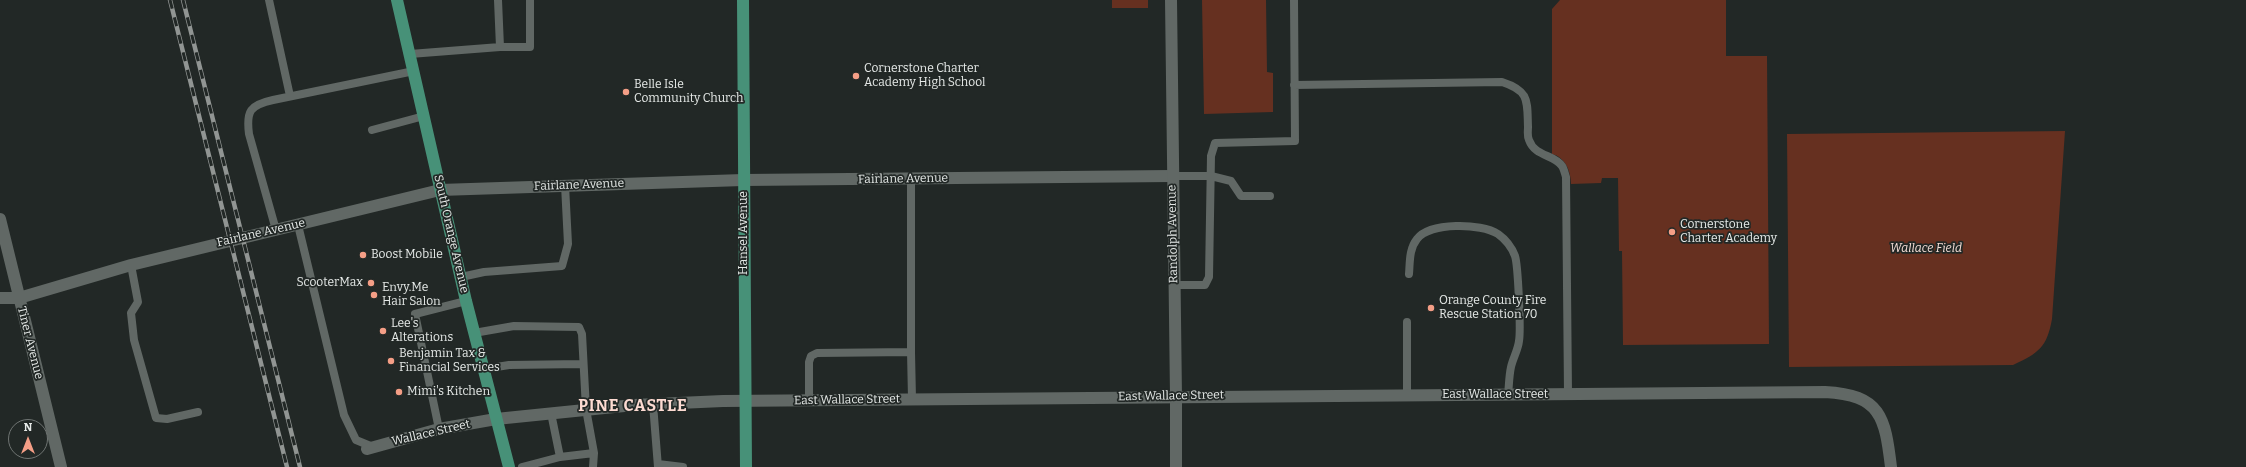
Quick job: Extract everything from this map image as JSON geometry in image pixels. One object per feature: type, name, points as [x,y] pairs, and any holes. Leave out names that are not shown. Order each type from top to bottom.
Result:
[{"type":"main road","name":"South Orange Avenue","points":[[397,0],[466,301],[509,467]]},
{"type":"main road","name":"Hansel Avenue","points":[[743,0],[746,467]]},
{"type":"street","name":"Randolph Avenue","points":[[1171,0],[1176,467]]},
{"type":"street","name":"Fairlane Avenue","points":[[0,298],[19,298],[131,265],[440,190],[743,180],[1172,176]]},
{"type":"street","name":"Tiner Avenue","points":[[0,219],[61,467]]},
{"type":"street","name":"East Wallace Street","points":[[496,419],[586,409],[653,404],[745,401],[1176,396],[1847,393],[1864,400],[1876,410],[1883,422],[1888,438],[1891,467]]},
{"type":"street","name":"Wallace Street","points":[[370,448],[438,429],[496,419]]},
{"type":"lane","points":[[269,0],[290,96]]},
{"type":"lane","points":[[498,0],[500,47]]},
{"type":"lane","points":[[410,54],[500,47],[530,47],[530,0]]},
{"type":"lane","points":[[1174,286],[1205,285],[1209,277],[1211,156],[1215,143],[1295,141],[1294,0]]},
{"type":"lane","points":[[276,230],[249,134],[247,120],[252,108],[260,103],[290,96],[414,71]]},
{"type":"lane","points":[[1294,85],[1502,82],[1516,86],[1524,94],[1527,101],[1528,139],[1533,148],[1544,156],[1556,160],[1563,166],[1566,178],[1568,394]]},
{"type":"lane","points":[[372,130],[424,116]]},
{"type":"lane","points":[[1172,176],[1211,176],[1231,181],[1241,196],[1270,196]]},
{"type":"lane","points":[[911,179],[912,399]]},
{"type":"lane","points":[[461,277],[484,272],[562,266],[568,244],[565,185]]},
{"type":"lane","points":[[298,225],[344,415],[356,440],[370,448]]},
{"type":"lane","points":[[1409,274],[1412,246],[1417,238],[1424,233],[1439,228],[1472,226],[1486,229],[1497,234],[1505,241],[1515,256],[1517,264],[1519,340],[1510,368],[1508,395]]},
{"type":"lane","points":[[131,265],[138,302],[131,313],[134,340],[156,418],[167,419],[198,412]]},
{"type":"lane","points":[[438,429],[415,314],[466,301]]},
{"type":"lane","points":[[1407,322],[1407,395]]},
{"type":"lane","points":[[474,333],[514,326],[575,326],[581,330],[586,409],[594,453],[593,467]]},
{"type":"lane","points":[[809,401],[809,362],[811,356],[817,353],[911,352]]},
{"type":"lane","points":[[484,369],[509,365],[582,364]]},
{"type":"lane","points":[[653,404],[658,465],[682,467]]},
{"type":"lane","points":[[551,413],[560,457]]},
{"type":"lane","points":[[522,467],[560,457],[594,453]]},
{"type":"green space","points":[[1112,0],[1148,0],[1148,8],[1112,8]]},
{"type":"green space","points":[[1202,0],[1266,0],[1267,72],[1273,73],[1273,112],[1204,114]]},
{"type":"green space","points":[[1560,0],[1726,0],[1726,56],[1767,56],[1769,344],[1623,345],[1622,251],[1619,251],[1618,178],[1602,178],[1601,183],[1571,184],[1570,174],[1564,161],[1552,154],[1552,9]]},
{"type":"green space","name":"Wallace Field","points":[[2065,131],[2052,319],[2050,329],[2044,343],[2035,353],[2013,365],[1789,367],[1787,134]]},
{"type":"railway","points":[[170,0],[287,467]]},
{"type":"railway","points":[[183,0],[300,467]]},
{"type":"place","name":"Cornerstone Charter Academy High School","points":[[856,76]]},
{"type":"place","name":"Belle Isle Community Church","points":[[626,92]]},
{"type":"place","name":"Cornerstone Charter Academy","points":[[1672,232]]},
{"type":"place","name":"Boost Mobile","points":[[363,255]]},
{"type":"place","name":"ScooterMax","points":[[371,283]]},
{"type":"place","name":"Envy.Me Hair Salon","points":[[374,295]]},
{"type":"place","name":"Orange County Fire Rescue Station 70","points":[[1431,308]]},
{"type":"place","name":"Lee's Alterations","points":[[383,331]]},
{"type":"place","name":"Benjamin Tax & Financial Services","points":[[391,361]]},
{"type":"place","name":"Mimi's Kitchen","points":[[399,392]]},
{"type":"district","name":"PINE CASTLE","points":[[633,407]]}]
